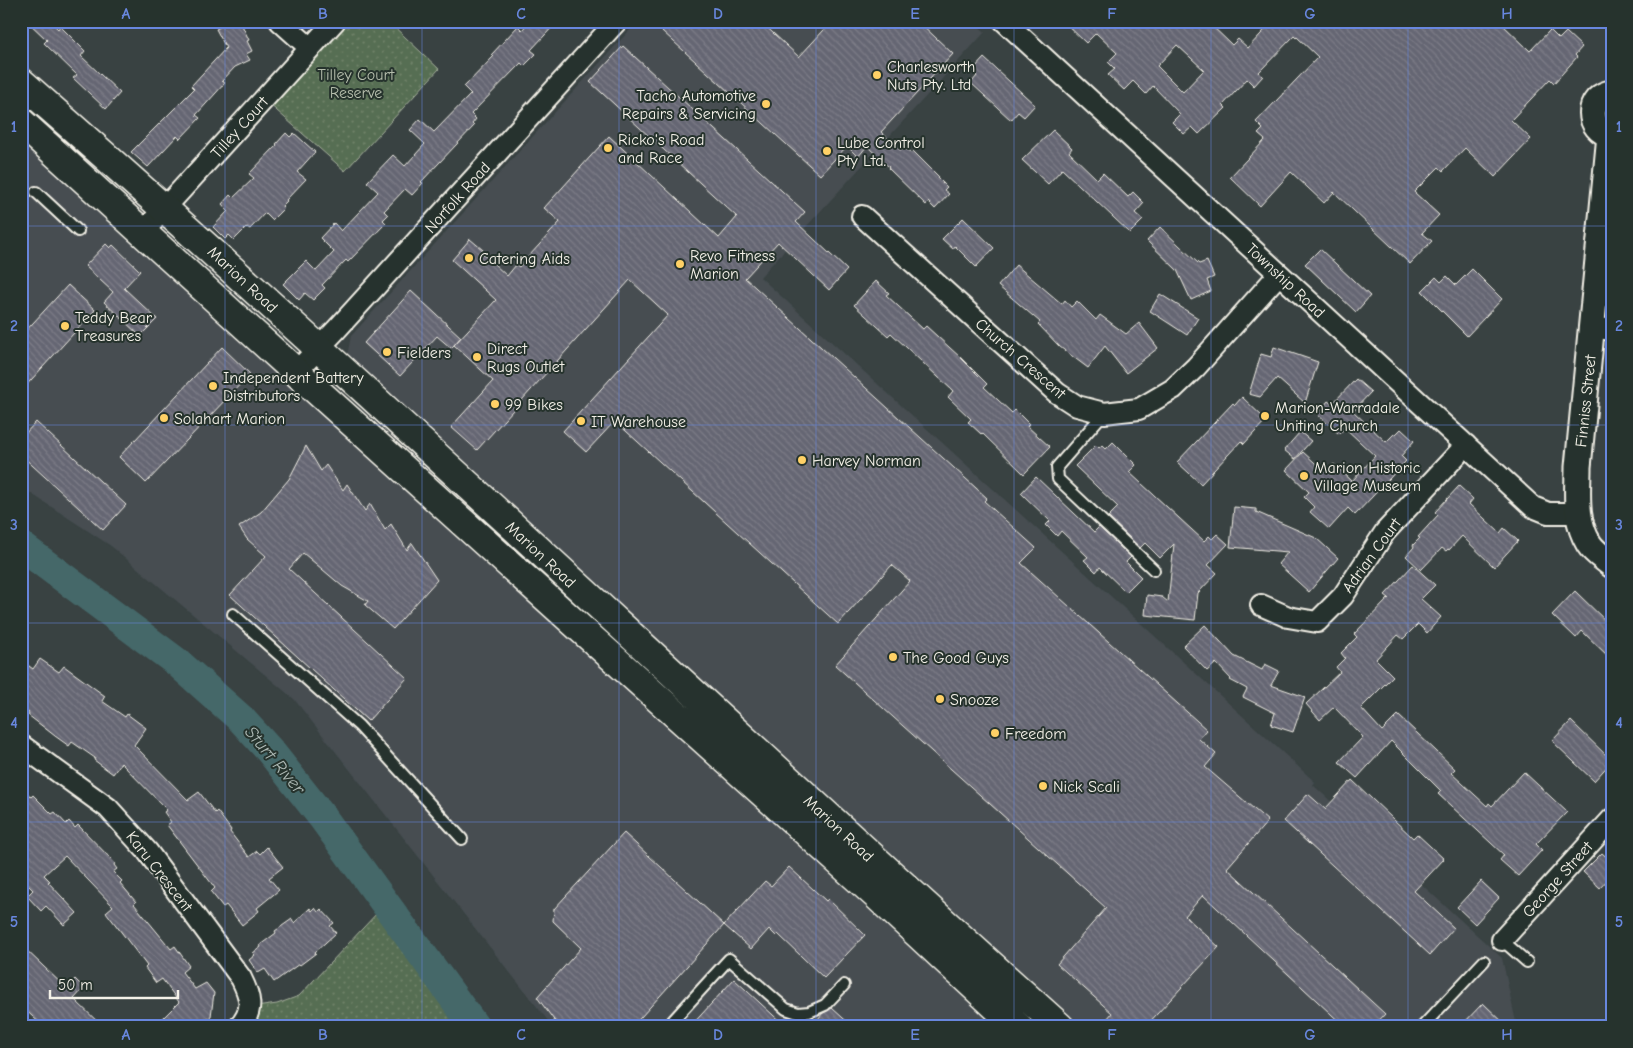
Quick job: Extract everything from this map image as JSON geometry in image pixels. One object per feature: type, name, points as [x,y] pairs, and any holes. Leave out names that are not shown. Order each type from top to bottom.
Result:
[{"type":"main road","name":"Marion Road","points":[[21,82],[165,208],[886,871],[1060,1027]]},
{"type":"main road","name":"Marion Road","points":[[21,122],[869,888],[1018,1027]]},
{"type":"street","points":[[280,21],[310,48]]},
{"type":"street","name":"Tilley Court","points":[[143,232],[335,21]]},
{"type":"street","name":"Norfolk Road","points":[[296,372],[617,21]]},
{"type":"street","name":"Township Road","points":[[1004,21],[1533,507],[1548,513],[1578,513]]},
{"type":"street","points":[[1611,135],[1603,133],[1598,128],[1592,115],[1596,101],[1602,96],[1612,93]]},
{"type":"street","name":"Finniss Street","points":[[1611,135],[1602,328],[1578,467],[1578,513],[1581,527],[1590,545],[1612,565]]},
{"type":"street","name":"Church Crescent","points":[[862,216],[1057,392],[1077,406],[1104,413],[1139,409],[1173,389],[1279,274]]},
{"type":"street","name":"Adrian Court","points":[[1261,605],[1288,617],[1317,622],[1343,596],[1384,532],[1466,445]]},
{"type":"street","name":"Karu Crescent","points":[[21,745],[108,808],[147,851],[242,978],[248,993],[250,1008],[240,1027]]},
{"type":"street","name":"George Street","points":[[1502,940],[1612,819]]},
{"type":"lane","points":[[36,192],[78,230]]},
{"type":"lane","points":[[1104,413],[1057,467],[1058,479],[1154,570]]},
{"type":"lane","points":[[233,614],[359,726],[462,839]]},
{"type":"lane","points":[[1502,940],[1527,962]]},
{"type":"lane","points":[[667,1027],[729,959],[786,1009],[798,1013],[809,1012],[825,1005],[844,985]]},
{"type":"lane","points":[[1422,1027],[1484,961]]},
{"type":"shaded area","points":[[638,21],[973,21],[985,32],[760,277],[1315,782],[1313,785],[1502,958],[1517,1027],[1082,1027],[347,356],[351,336]]},
{"type":"shaded area","points":[[21,140],[999,1027],[553,1027],[294,699],[111,546],[21,487]]},
{"type":"green space","name":"Tilley Court Reserve","points":[[343,21],[388,21],[439,69],[345,171],[268,103]]},
{"type":"green space","points":[[379,911],[465,1027],[245,1027],[256,1007],[277,1004],[299,996]]},
{"type":"building","points":[[27,21],[50,21],[58,29],[60,26],[85,51],[81,56],[120,93],[106,109],[73,78],[77,75],[44,43],[47,40]]},
{"type":"building","points":[[232,21],[240,21],[249,40],[247,41],[252,51],[246,54],[250,60],[235,67],[222,81],[225,83],[196,115],[200,118],[180,139],[177,136],[148,167],[131,152],[194,89],[191,86],[226,48],[216,29]]},
{"type":"building","points":[[530,21],[558,21],[531,50],[536,54],[524,66],[521,63],[471,114],[476,119],[472,124],[474,126],[421,182],[423,183],[412,195],[405,189],[384,211],[388,215],[383,220],[386,223],[348,262],[346,260],[322,285],[325,288],[313,300],[305,293],[299,300],[283,284],[306,261],[316,271],[334,252],[320,238],[334,223],[341,231],[378,192],[367,182],[393,155],[405,166],[425,144],[410,130],[420,119],[434,132],[471,94],[464,87],[494,56],[492,54],[518,26],[522,30]]},
{"type":"building","points":[[671,21],[760,21],[799,57],[824,30],[814,21],[918,21],[953,54],[881,132],[900,150],[903,146],[911,153],[913,151],[939,177],[947,187],[944,190],[949,194],[935,209],[928,202],[926,205],[867,146],[858,157],[847,146],[820,175],[662,31]]},
{"type":"building","points":[[1063,21],[1207,21],[1232,45],[1238,39],[1248,48],[1273,21],[1499,21],[1530,51],[1550,30],[1559,39],[1566,32],[1582,47],[1575,55],[1577,57],[1554,83],[1550,79],[1511,120],[1531,139],[1495,177],[1465,148],[1443,171],[1439,167],[1414,192],[1439,215],[1422,233],[1432,241],[1410,264],[1334,192],[1324,203],[1291,172],[1260,206],[1230,177],[1265,140],[1258,134],[1263,129],[1256,122],[1318,57],[1297,37],[1294,36],[1259,72],[1263,76],[1254,86],[1247,79],[1223,105],[1226,108],[1199,134],[1192,127],[1184,134],[1172,122],[1180,114],[1153,86],[1146,94],[1133,81],[1124,90],[1108,75],[1115,69],[1108,62],[1117,53],[1096,33],[1086,43]],"holes":[[[1177,45],[1204,70],[1183,92],[1157,66]]]},
{"type":"building","points":[[623,46],[805,212],[796,222],[847,270],[829,290],[778,242],[745,278],[987,498],[984,501],[1036,548],[1021,563],[1207,730],[1199,739],[1216,754],[1205,767],[1268,821],[1227,868],[1385,1014],[1373,1027],[1345,1027],[1203,895],[1185,916],[1219,947],[1145,1027],[1116,1027],[1107,1019],[1112,1013],[1057,964],[1106,908],[835,665],[910,581],[892,565],[838,624],[615,421],[586,452],[563,431],[668,315],[630,280],[477,450],[451,427],[493,381],[454,345],[496,300],[452,260],[470,239],[507,276],[516,265],[519,267],[560,222],[544,208],[609,136],[719,238],[737,217],[590,82]]},
{"type":"building","points":[[984,58],[1035,105],[1024,117],[1018,112],[1011,120],[971,83],[977,76],[972,71]]},
{"type":"building","points":[[1053,130],[1072,148],[1069,152],[1097,179],[1103,173],[1128,197],[1133,192],[1144,203],[1135,213],[1143,220],[1130,233],[1062,169],[1048,184],[1022,160]]},
{"type":"building","points":[[286,133],[290,137],[294,133],[315,152],[297,172],[306,179],[286,200],[282,206],[284,208],[272,220],[265,213],[250,229],[247,227],[234,240],[229,235],[225,239],[213,227],[228,211],[222,204],[230,195],[233,198],[254,178],[249,174]]},
{"type":"building","points":[[963,218],[994,248],[976,267],[955,246],[953,249],[942,239]]},
{"type":"building","points":[[1160,227],[1199,264],[1207,261],[1214,277],[1207,280],[1211,291],[1191,300],[1177,270],[1147,241]]},
{"type":"building","points":[[106,244],[110,248],[113,245],[140,271],[124,288],[157,319],[140,336],[104,302],[113,292],[85,266]]},
{"type":"building","points":[[1320,249],[1370,296],[1356,312],[1305,264]]},
{"type":"building","points":[[1016,265],[1062,304],[1065,300],[1071,307],[1077,301],[1096,320],[1100,315],[1126,334],[1139,323],[1158,348],[1126,373],[1105,346],[1088,368],[1060,347],[1038,324],[1040,322],[998,286]]},
{"type":"building","points":[[1472,269],[1502,299],[1467,336],[1422,291],[1436,277],[1441,282],[1447,276],[1456,285]]},
{"type":"building","points":[[876,281],[889,293],[886,295],[923,329],[926,326],[961,358],[987,384],[984,387],[1012,413],[1015,410],[1029,424],[1027,426],[1050,447],[1024,474],[968,422],[971,419],[948,397],[953,391],[891,333],[888,336],[854,305]]},
{"type":"building","points":[[68,285],[95,310],[21,391],[21,336]]},
{"type":"building","points":[[411,291],[461,337],[451,348],[437,336],[400,376],[364,343]]},
{"type":"building","points":[[1160,294],[1198,318],[1187,335],[1150,311]]},
{"type":"building","points":[[222,347],[250,374],[146,483],[119,457]]},
{"type":"building","points":[[1274,347],[1318,362],[1305,403],[1277,378],[1260,397],[1249,394],[1261,354],[1271,357]]},
{"type":"building","points":[[1356,379],[1371,392],[1353,411],[1386,442],[1401,429],[1414,441],[1401,456],[1406,461],[1355,515],[1348,508],[1329,529],[1310,512],[1314,507],[1304,497],[1309,492],[1286,470],[1303,452],[1325,472],[1334,464],[1352,481],[1375,456],[1345,428],[1339,434],[1317,414],[1328,401],[1332,404]]},
{"type":"building","points":[[1242,397],[1266,420],[1244,444],[1241,441],[1201,484],[1177,462],[1233,403],[1235,405]]},
{"type":"building","points":[[36,422],[126,505],[103,530],[21,455],[21,438]]},
{"type":"building","points":[[1300,432],[1311,441],[1295,459],[1284,450]]},
{"type":"building","points":[[1113,442],[1136,465],[1129,472],[1204,541],[1209,536],[1212,539],[1217,534],[1228,544],[1208,565],[1217,573],[1198,593],[1195,620],[1145,615],[1147,595],[1162,597],[1168,602],[1174,544],[1160,558],[1145,543],[1140,548],[1108,517],[1118,507],[1075,466],[1096,445],[1099,448],[1102,445],[1106,449]]},
{"type":"building","points":[[306,446],[321,471],[326,465],[343,490],[347,484],[365,511],[370,504],[385,530],[391,524],[407,550],[412,543],[437,580],[393,629],[365,605],[368,601],[342,586],[303,553],[289,569],[407,678],[368,721],[230,595],[266,556],[247,539],[239,527],[261,512],[289,479]]},
{"type":"building","points":[[1036,477],[1094,532],[1099,527],[1131,557],[1126,562],[1141,577],[1126,592],[1100,567],[1096,572],[1084,560],[1088,557],[1061,531],[1057,536],[1046,525],[1050,521],[1021,493]]},
{"type":"building","points":[[1459,486],[1473,499],[1469,504],[1500,533],[1504,528],[1518,541],[1494,567],[1462,536],[1449,550],[1446,551],[1442,548],[1421,570],[1406,556],[1420,538],[1418,537],[1438,515],[1435,512]]},
{"type":"building","points":[[1234,507],[1256,509],[1256,512],[1316,538],[1338,558],[1309,592],[1278,564],[1288,552],[1230,547]]},
{"type":"building","points":[[1413,565],[1435,585],[1421,599],[1441,617],[1427,633],[1418,624],[1403,639],[1398,635],[1376,659],[1393,676],[1361,708],[1382,731],[1398,715],[1455,769],[1451,773],[1487,806],[1489,803],[1492,806],[1524,772],[1567,812],[1536,844],[1542,850],[1518,876],[1500,860],[1504,855],[1438,794],[1441,791],[1391,741],[1357,778],[1339,762],[1363,737],[1334,707],[1320,720],[1306,704],[1340,672],[1336,667],[1345,658],[1341,653],[1357,637],[1354,634],[1389,598],[1385,595]]},
{"type":"building","points":[[1575,591],[1612,627],[1612,660],[1582,631],[1576,638],[1552,615]]},
{"type":"building","points":[[1205,625],[1234,656],[1262,670],[1265,664],[1279,671],[1271,685],[1305,697],[1293,732],[1271,725],[1275,713],[1243,697],[1247,689],[1230,680],[1216,663],[1207,671],[1183,646]]},
{"type":"building","points":[[40,659],[59,672],[64,666],[105,696],[102,701],[125,717],[127,714],[146,728],[134,745],[188,800],[199,792],[215,813],[217,811],[249,857],[257,851],[260,854],[267,847],[283,867],[269,878],[279,890],[257,908],[259,911],[242,925],[226,905],[223,907],[211,892],[215,888],[167,825],[171,822],[164,812],[167,810],[121,763],[113,774],[94,760],[95,758],[72,742],[69,746],[55,736],[28,715],[29,713],[21,707],[21,660],[33,669]]},
{"type":"building","points":[[1571,721],[1612,761],[1594,781],[1552,741]]},
{"type":"building","points":[[1352,780],[1413,838],[1417,834],[1444,859],[1414,891],[1454,928],[1430,955],[1284,821],[1308,794],[1325,809]]},
{"type":"building","points":[[21,786],[52,814],[55,812],[66,824],[69,821],[75,828],[78,825],[115,863],[114,865],[117,869],[113,872],[122,881],[120,883],[136,902],[134,904],[171,949],[175,946],[189,966],[182,972],[195,989],[206,983],[214,993],[211,1016],[197,1027],[154,1027],[179,1002],[162,979],[156,983],[145,968],[147,966],[106,912],[113,906],[65,856],[44,875],[50,881],[48,882],[77,913],[64,925],[46,906],[41,911],[27,896],[33,890],[21,878]]},
{"type":"building","points":[[624,833],[724,925],[632,1027],[559,1027],[537,997],[581,948],[553,921],[554,909]]},
{"type":"building","points":[[1602,853],[1612,862],[1612,875],[1600,888],[1583,872]]},
{"type":"building","points":[[789,867],[826,901],[828,899],[865,935],[824,978],[778,934],[776,936],[769,929],[751,949],[724,925],[765,881],[771,886]]},
{"type":"building","points":[[1481,881],[1499,898],[1475,924],[1457,907]]},
{"type":"building","points":[[310,908],[312,911],[315,908],[318,912],[321,909],[334,923],[330,926],[336,933],[316,953],[274,982],[265,969],[258,973],[249,960],[255,955],[253,953],[276,933],[275,931],[292,919],[294,923]]},
{"type":"building","points":[[21,945],[66,988],[75,979],[84,988],[74,999],[103,1027],[44,1027],[21,1006]]},
{"type":"building","points":[[734,979],[786,1027],[690,1027]]},
{"type":"building","points":[[1483,1003],[1508,1027],[1460,1027]]},
{"type":"building","points":[[832,1008],[853,1027],[811,1027],[823,1013]]},
{"type":"waterway","name":"Sturt River","points":[[21,546],[178,663],[241,719],[270,751],[323,818],[475,1027]]},
{"type":"place","name":"Charlesworth Nuts Pty. Ltd","points":[[877,75]]},
{"type":"place","name":"Tacho Automotive Repairs & Servicing","points":[[766,104]]},
{"type":"place","name":"Ricko's Road and Race","points":[[608,148]]},
{"type":"place","name":"Lube Control Pty Ltd.","points":[[827,151]]},
{"type":"place","name":"Catering Aids","points":[[469,258]]},
{"type":"place","name":"Revo Fitness Marion","points":[[680,264]]},
{"type":"place","name":"Teddy Bear Treasures","points":[[65,326]]},
{"type":"place","name":"Fielders","points":[[387,352]]},
{"type":"place","name":"Direct Rugs Outlet","points":[[477,357]]},
{"type":"place","name":"Independent Battery Distributors","points":[[213,386]]},
{"type":"place","name":"99 Bikes","points":[[495,404]]},
{"type":"place","name":"Marion-Warradale Uniting Church","points":[[1265,416]]},
{"type":"place","name":"Solahart Marion","points":[[164,418]]},
{"type":"place","name":"IT Warehouse","points":[[581,421]]},
{"type":"place","name":"Harvey Norman","points":[[802,460]]},
{"type":"place","name":"Marion Historic Village Museum","points":[[1304,476]]},
{"type":"place","name":"The Good Guys","points":[[893,657]]},
{"type":"place","name":"Snooze","points":[[940,699]]},
{"type":"place","name":"Freedom","points":[[995,733]]},
{"type":"place","name":"Nick Scali","points":[[1043,786]]}]
